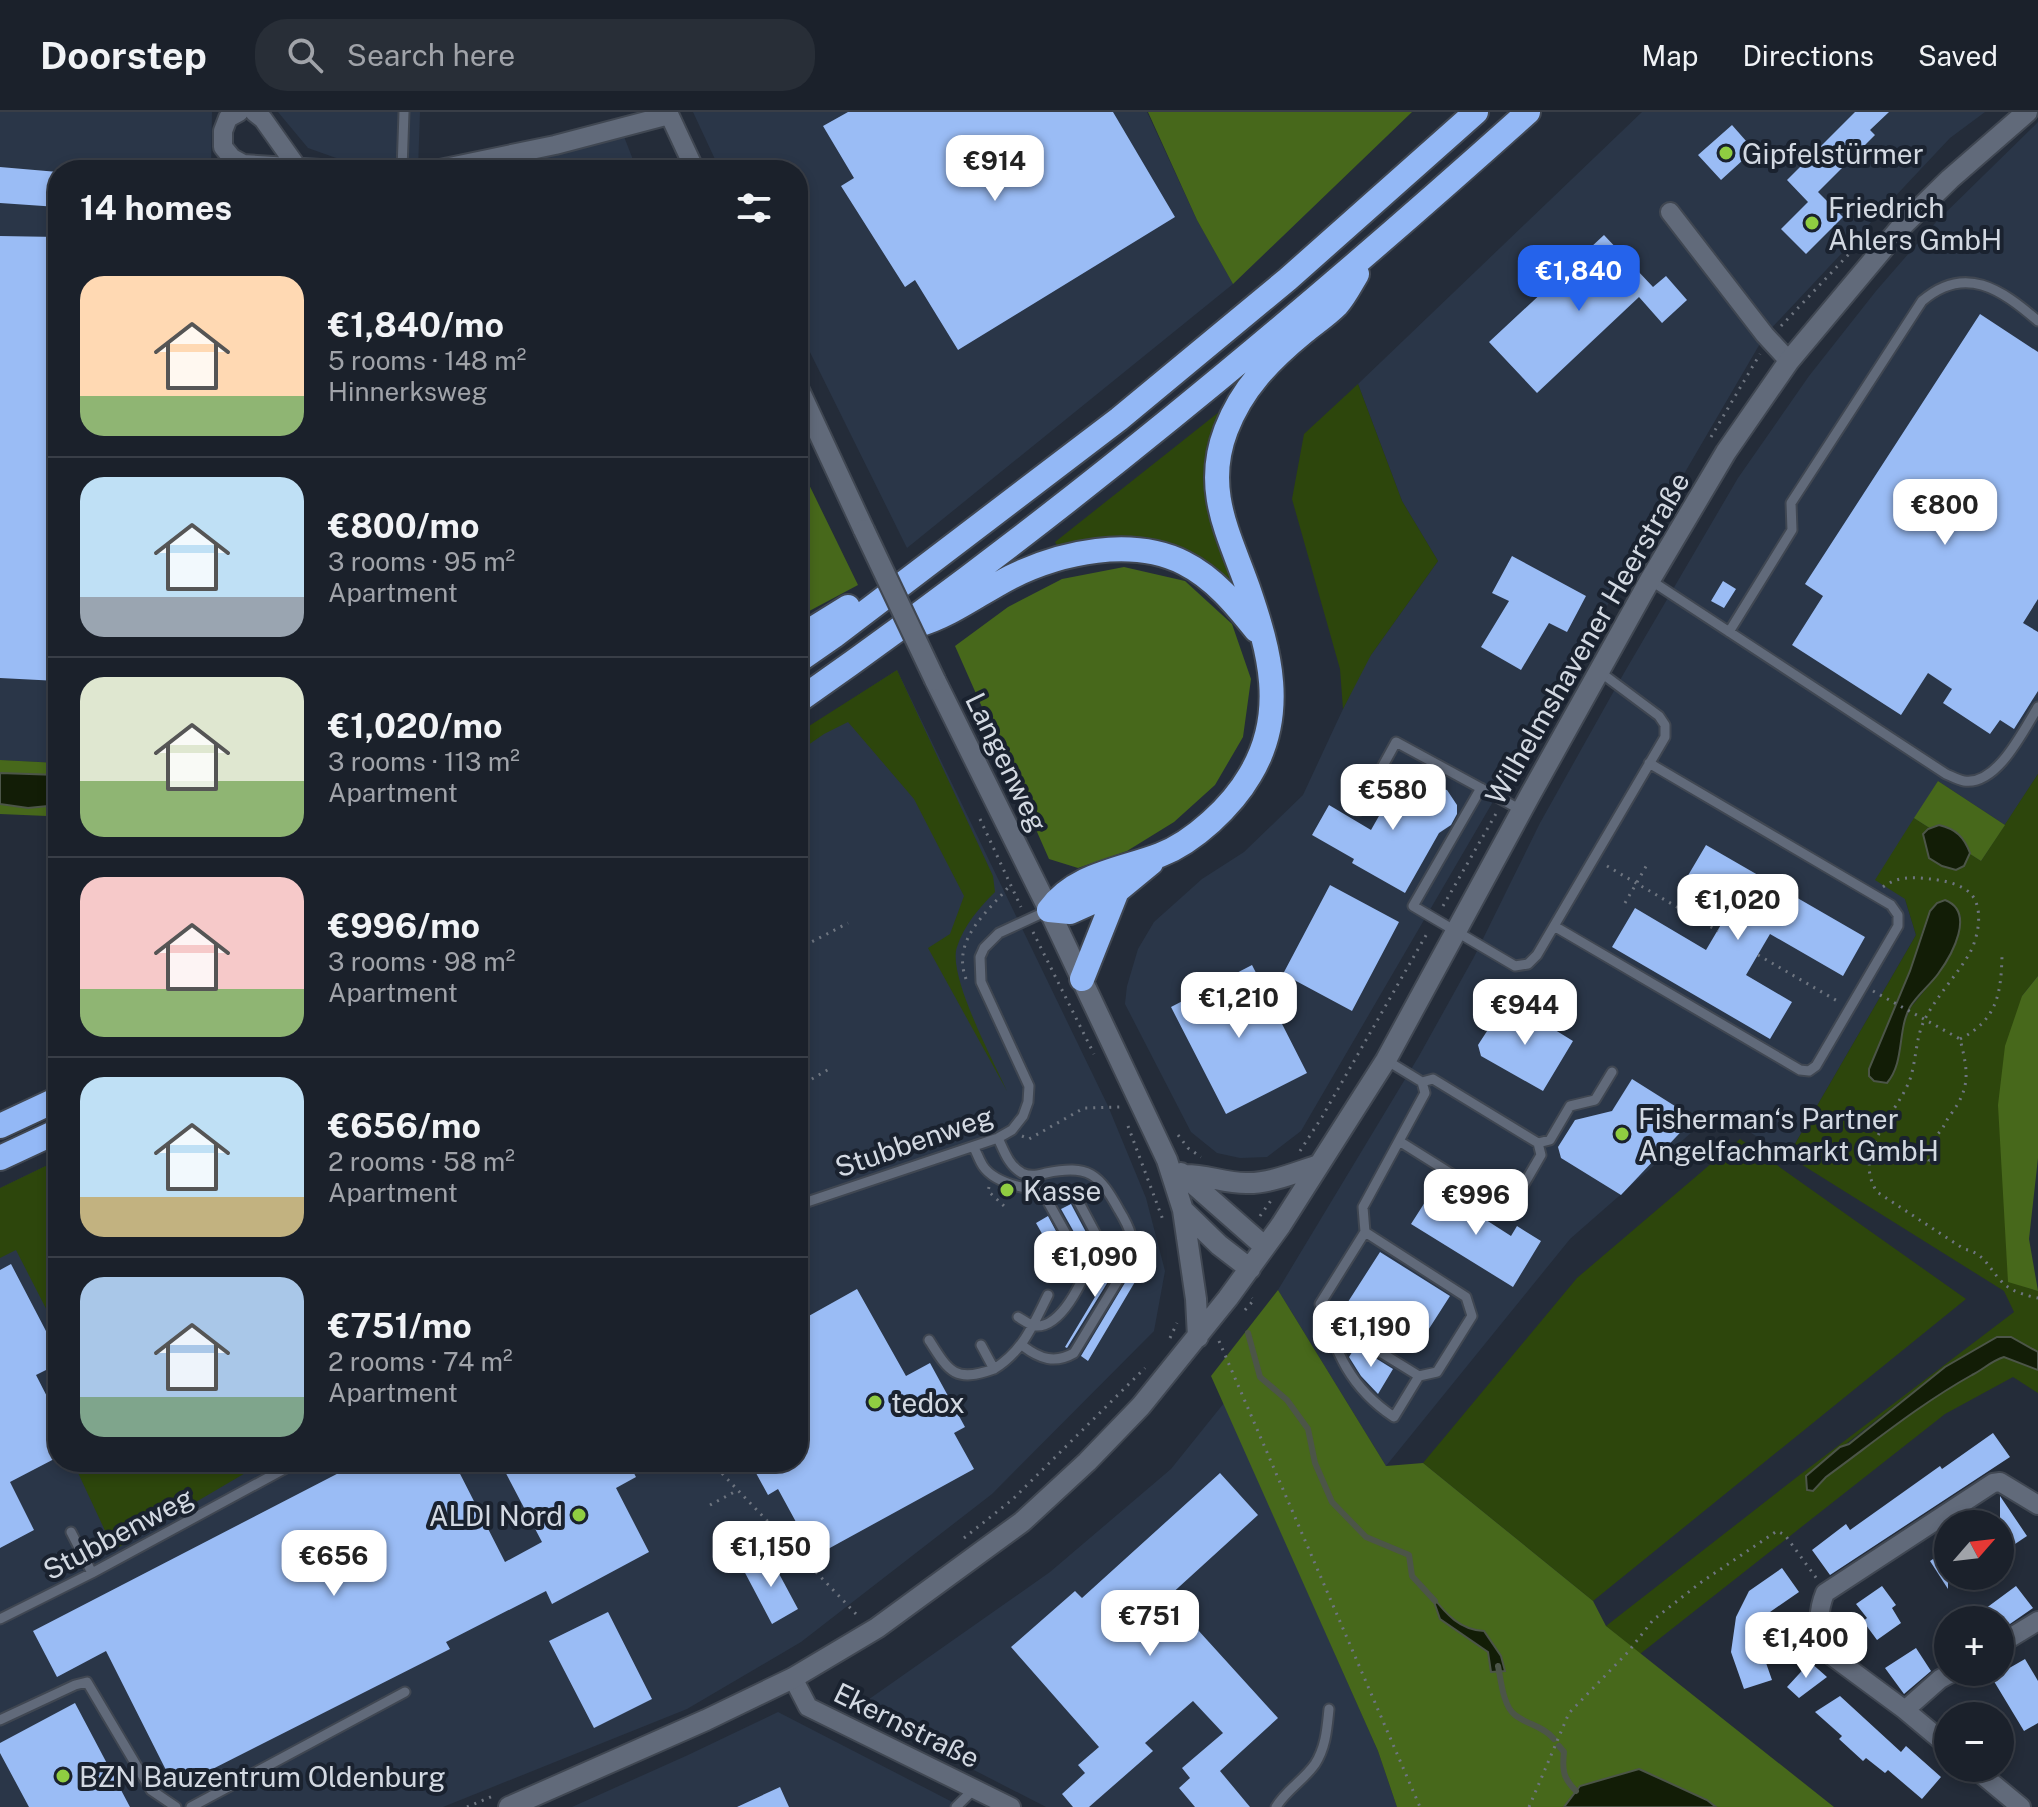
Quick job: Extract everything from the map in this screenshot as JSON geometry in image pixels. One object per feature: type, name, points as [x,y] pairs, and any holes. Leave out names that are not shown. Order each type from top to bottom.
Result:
[{"type":"highway","points":[[808,654],[1131,409],[1288,279],[1476,112]]},
{"type":"highway","points":[[808,694],[897,632],[1161,426],[1371,252],[1528,112]]},
{"type":"highway","points":[[1038,915],[1070,912],[1117,891],[1224,809],[1239,793],[1263,750],[1272,716],[1273,675],[1248,589],[1220,512],[1219,457],[1225,432],[1256,376],[1284,348],[1338,304],[1371,252]]},
{"type":"highway","points":[[897,632],[939,619],[1013,576],[1061,557],[1135,551],[1159,554],[1184,563],[1206,577],[1230,598],[1261,636]]},
{"type":"highway","points":[[808,632],[877,586],[907,580]]},
{"type":"highway","points":[[1038,915],[1061,893],[1109,871],[1163,854]]},
{"type":"highway","points":[[1082,979],[1117,891]]},
{"type":"highway","points":[[0,1126],[48,1104]]},
{"type":"highway","points":[[0,1158],[48,1136]]},
{"type":"street","points":[[254,112],[263,119],[292,160]]},
{"type":"street","name":"Wilhelmshavener Heerstraße","points":[[502,1801],[793,1678],[877,1628],[1022,1522],[1087,1462],[1141,1406],[1250,1269],[1386,1060],[1455,931],[1512,805],[1599,671],[1726,452],[1789,361],[1902,226],[2027,112]]},
{"type":"street","points":[[236,113],[228,118],[223,131],[223,147],[236,160]]},
{"type":"street","points":[[483,160],[555,145],[669,113],[690,160]]},
{"type":"street","points":[[1670,212],[1789,361]]},
{"type":"street","name":"Langenweg","points":[[808,410],[935,680],[1038,915],[1082,979],[1167,1160],[1183,1210],[1196,1299],[1198,1337]]},
{"type":"street","name":"Langenweg","points":[[1167,1160],[1265,1247]]},
{"type":"street","points":[[1183,1175],[1196,1174],[1223,1182],[1250,1184],[1319,1165]]},
{"type":"street","name":"Langenweg","points":[[1183,1210],[1219,1245],[1250,1269]]},
{"type":"street","points":[[1934,1734],[1832,1656],[1824,1646],[1819,1615],[1825,1593],[1993,1483],[2000,1482],[2038,1505]]},
{"type":"street","points":[[2014,1636],[2038,1621]]},
{"type":"street","name":"Ekernstraße","points":[[793,1678],[808,1707],[1011,1807]]},
{"type":"street","points":[[1905,1710],[1934,1684]]},
{"type":"street","points":[[1991,1782],[2021,1807]]},
{"type":"lane","points":[[402,160],[404,112]]},
{"type":"lane","points":[[1729,632],[1792,530],[1791,503],[1922,301],[1936,289],[1954,282],[1975,282],[1996,289],[2038,321]]},
{"type":"lane","points":[[1650,580],[1946,774],[1964,781],[1982,779],[1999,767],[2038,707]]},
{"type":"lane","points":[[1481,788],[1413,906],[1515,966],[1528,964],[1537,955],[1665,737],[1665,725],[1659,716],[1599,671]]},
{"type":"lane","points":[[1358,811],[1396,742],[1512,805]]},
{"type":"lane","points":[[1554,926],[1800,1070],[1809,1071],[1816,1066],[1898,926],[1898,915],[1891,905],[1649,763]]},
{"type":"lane","name":"Stubbenweg","points":[[808,1202],[974,1148],[1012,1130],[1023,1116],[1029,1086],[981,982],[980,957],[999,933],[1038,915]]},
{"type":"lane","points":[[1386,1060],[1422,1082],[1425,1093],[1363,1207],[1365,1232],[1320,1304],[1340,1360],[1374,1403],[1394,1417],[1419,1376]]},
{"type":"lane","points":[[1538,1143],[1550,1140],[1570,1106],[1595,1100],[1612,1072]]},
{"type":"lane","points":[[1399,1141],[1509,1210],[1541,1155],[1538,1143],[1433,1079],[1422,1082]]},
{"type":"lane","points":[[998,1138],[1010,1163],[1020,1172],[1032,1176],[1067,1169],[1093,1174],[1103,1182],[1131,1229],[1134,1247],[1129,1262],[1074,1353],[1063,1359],[1049,1360],[1036,1356],[1023,1346]]},
{"type":"lane","points":[[974,1148],[983,1167],[993,1176],[1016,1185],[1075,1195],[1100,1242],[1073,1299],[1054,1319],[1045,1325],[1033,1326],[1018,1317]]},
{"type":"lane","points":[[1042,1191],[1086,1270]]},
{"type":"lane","points":[[1325,1318],[1419,1376],[1437,1372],[1472,1316],[1466,1297],[1365,1232]]},
{"type":"lane","points":[[929,1340],[944,1365],[957,1375],[974,1376],[994,1369],[1023,1346],[1048,1295]]},
{"type":"lane","points":[[981,1345],[994,1369]]},
{"type":"lane","name":"Stubbenweg","points":[[0,1619],[279,1472]]},
{"type":"lane","points":[[71,1532],[92,1573]]},
{"type":"lane","points":[[0,1720],[87,1682],[151,1790],[176,1807]]},
{"type":"lane","points":[[191,1807],[405,1692]]},
{"type":"lane","points":[[1276,1807],[1314,1765],[1325,1742],[1329,1709]]},
{"type":"lane","points":[[956,1807],[974,1789]]},
{"type":"path","points":[[1709,441],[1769,339]]},
{"type":"path","points":[[1248,1234],[1322,1117],[1435,920],[1512,805]]},
{"type":"path","points":[[978,814],[1038,915],[1100,1066]]},
{"type":"path","points":[[1594,858],[1718,931]]},
{"type":"path","points":[[1625,903],[1648,863]]},
{"type":"path","points":[[1876,896],[1888,883],[1901,877],[1933,879],[1956,885],[1970,893],[1978,907],[1976,933],[1969,955],[1924,1019],[1909,1081],[1869,1153],[1867,1170],[1871,1182],[1877,1192],[1964,1249],[1974,1251],[2004,1285],[2038,1298]]},
{"type":"path","points":[[808,944],[848,923]]},
{"type":"path","points":[[1758,955],[1849,1009]]},
{"type":"path","points":[[1960,1039],[1984,1022],[1998,1000],[2002,956]]},
{"type":"path","points":[[1889,999],[1960,1039],[1967,1067],[1966,1089],[1960,1103],[1947,1119],[1946,1127],[1936,1136],[1937,1154],[1929,1161],[1930,1166]]},
{"type":"path","points":[[808,1081],[829,1069]]},
{"type":"path","points":[[1012,1130],[1029,1139],[1084,1108],[1120,1107],[1164,1223]]},
{"type":"path","points":[[1166,1345],[1181,1316],[1196,1299]]},
{"type":"path","points":[[1219,1342],[1420,1807]]},
{"type":"path","points":[[957,1544],[1013,1499],[1145,1367]]},
{"type":"path","points":[[721,1472],[858,1616]]},
{"type":"path","points":[[710,1505],[738,1490]]},
{"type":"path","points":[[1529,1807],[1569,1713],[1626,1654],[1653,1620],[1711,1575],[1777,1531],[1785,1535],[1825,1593]]},
{"type":"path","points":[[467,1807],[502,1801]]},
{"type":"shaded area","points":[[0,112],[212,112],[211,160],[48,160],[48,762],[0,760]]},
{"type":"shaded area","points":[[278,112],[420,112],[418,160],[342,160],[308,148]]},
{"type":"shaded area","points":[[693,112],[1147,112],[1197,220],[1233,284],[907,548],[808,348],[808,160],[715,160]]},
{"type":"shaded area","points":[[1642,112],[1985,112],[1950,138],[1765,335],[1301,1131],[1267,1157],[1240,1158],[1217,1153],[1191,1132],[1125,1004],[1127,986],[1138,949],[1154,922],[1202,879],[1244,852],[1303,795],[1363,666],[1438,561],[1402,501],[1358,384]]},
{"type":"shaded area","points":[[2038,122],[2038,774],[2005,825],[1938,781],[1905,899],[1916,935],[1788,1156],[1716,1111],[1570,1239],[1386,1466],[1278,1290],[1419,1056],[1474,957],[1540,823],[1738,478],[1809,376],[1876,291],[1936,222]]},
{"type":"shaded area","points":[[623,134],[633,160],[531,160]]},
{"type":"shaded area","points":[[897,670],[1108,1106],[1146,1198],[1165,1271],[1154,1331],[992,1494],[801,1642],[687,1709],[443,1807],[0,1807],[0,1188],[48,1165],[48,1472],[808,1472],[808,728]]},
{"type":"shaded area","points":[[0,773],[48,775],[48,806],[28,808],[0,804]]},
{"type":"shaded area","points":[[1939,825],[1959,834],[1970,853],[1964,866],[1956,870],[1929,858],[1923,834]]},
{"type":"shaded area","points":[[1945,900],[1959,914],[1955,945],[1938,974],[1910,1007],[1893,1075],[1887,1083],[1874,1081],[1869,1076],[1869,1069],[1910,971],[1930,911]]},
{"type":"shaded area","points":[[1997,1337],[2011,1337],[2038,1352],[2038,1370],[2004,1357],[1995,1361],[1916,1411],[1826,1477],[1813,1491],[1807,1490],[1806,1476],[1840,1447],[1849,1444],[1945,1367]]},
{"type":"shaded area","points":[[1224,1403],[1378,1751],[1397,1807],[1046,1807],[855,1709],[1050,1572],[1171,1469]]},
{"type":"shaded area","points":[[1432,1596],[1448,1615],[1461,1624],[1484,1631],[1501,1656],[1505,1671],[1491,1672],[1488,1652],[1440,1619]]},
{"type":"shaded area","points":[[778,1712],[962,1807],[572,1807],[688,1755]]},
{"type":"shaded area","points":[[1639,1769],[1716,1807],[1564,1807],[1580,1786]]},
{"type":"green space","points":[[1148,112],[1412,112],[1233,284],[1197,220]]},
{"type":"green space","points":[[1358,384],[1402,501],[1438,561],[1371,655],[1343,709],[1340,669],[1292,499],[1304,434]]},
{"type":"green space","points":[[1219,412],[1222,414],[1206,462],[1206,492],[1217,538],[1234,579],[1230,581],[1188,554],[1148,542],[1107,540],[1057,546],[1055,542]]},
{"type":"green space","points":[[808,482],[858,585],[808,612]]},
{"type":"green space","points":[[1124,567],[1185,581],[1232,624],[1251,679],[1243,737],[1215,785],[1174,822],[1127,851],[1078,868],[1049,859],[955,646],[1008,607],[1062,579]]},
{"type":"green space","points":[[897,670],[993,876],[995,892],[964,931],[957,947],[956,960],[973,1019],[1007,1091],[928,948],[950,934],[964,896],[914,799],[848,722],[808,745],[808,727]]},
{"type":"green space","points":[[0,760],[48,762],[48,775],[0,773]]},
{"type":"green space","points":[[2038,774],[2038,976],[2022,996],[2008,1281],[2038,1291],[2038,1352],[2011,1337],[1997,1337],[1945,1367],[1806,1475],[1807,1490],[1813,1491],[1826,1477],[1916,1411],[1999,1359],[2004,1357],[2038,1370],[2038,1393],[2013,1377],[1945,1414],[1640,1654],[1606,1626],[2014,1312],[2004,1291],[1788,1156],[1916,935],[1905,899],[1875,880],[1914,818],[1981,861]],"holes":[[[1937,903],[1961,916],[1952,951],[1939,973],[1911,1007],[1901,1031],[1898,1059],[1869,1069],[1910,971],[1923,929]]]},
{"type":"green space","points":[[1938,781],[2005,825],[1981,861],[1914,818]]},
{"type":"green space","points":[[0,804],[28,808],[48,806],[48,880],[47,816],[0,814]]},
{"type":"green space","points":[[2038,976],[2038,1158],[2029,1239],[2038,1291],[2008,1282],[1998,1105],[2005,1046],[2022,996]]},
{"type":"green space","points":[[1740,1139],[1966,1299],[1593,1601],[1423,1463],[1577,1278]]},
{"type":"green space","points":[[48,1165],[48,1312],[16,1250],[0,1258],[0,1188]]},
{"type":"green space","points":[[1278,1290],[1386,1466],[1423,1463],[1593,1601],[1606,1626],[1834,1807],[1716,1807],[1707,1800],[1580,1786],[1564,1807],[1397,1807],[1378,1751],[1211,1376]]},
{"type":"green space","points":[[78,1472],[247,1472],[114,1550]]},
{"type":"building","points":[[848,112],[1113,112],[1175,217],[958,350],[915,280],[905,287],[841,186],[854,178],[823,126]]},
{"type":"building","points":[[1855,112],[1889,112],[1870,130],[1875,135],[1818,192],[1843,217],[1806,254],[1781,229],[1808,202],[1787,180]]},
{"type":"building","name":"Gipfelstürmer","points":[[1732,125],[1754,150],[1721,180],[1698,155]]},
{"type":"building","points":[[0,167],[48,171],[48,206],[0,203]]},
{"type":"building","points":[[1604,235],[1653,287],[1666,276],[1687,300],[1662,323],[1639,297],[1537,393],[1489,342]]},
{"type":"building","points":[[0,236],[48,237],[48,680],[0,678]]},
{"type":"building","points":[[1980,314],[2038,352],[2038,599],[2023,623],[2038,632],[2038,691],[2014,729],[2000,720],[1990,734],[1943,703],[1952,689],[1928,673],[1901,715],[1792,645],[1823,596],[1805,584]]},
{"type":"building","points":[[1512,556],[1586,596],[1567,632],[1549,623],[1521,670],[1481,647],[1509,601],[1492,593]]},
{"type":"building","points":[[1723,581],[1736,589],[1724,608],[1711,601]]},
{"type":"building","points":[[1404,772],[1430,786],[1447,790],[1457,805],[1457,814],[1451,825],[1439,833],[1405,893],[1352,863],[1354,859],[1312,835],[1329,805],[1371,830]]},
{"type":"building","points":[[1706,845],[1865,937],[1843,976],[1770,934],[1746,975],[1792,1002],[1770,1039],[1612,947],[1635,908],[1706,950],[1729,911],[1683,884]]},
{"type":"building","points":[[1330,885],[1399,922],[1352,1011],[1283,974]]},
{"type":"building","points":[[1252,965],[1307,1073],[1226,1114],[1171,1007]]},
{"type":"building","points":[[1513,1004],[1573,1041],[1543,1091],[1481,1056],[1478,1045],[1489,1028],[1500,1026]]},
{"type":"building","name":"Fisherman‘s Partner Angelfachmarkt GmbH","points":[[1632,1079],[1694,1118],[1621,1195],[1561,1158],[1558,1147],[1575,1120],[1612,1111]]},
{"type":"building","points":[[1434,1188],[1469,1210],[1473,1203],[1487,1212],[1483,1218],[1511,1236],[1517,1226],[1541,1241],[1513,1287],[1411,1224]]},
{"type":"building","points":[[1071,1204],[1088,1236],[1079,1241],[1061,1209]]},
{"type":"building","points":[[1048,1216],[1065,1248],[1054,1255],[1036,1223]]},
{"type":"building","points":[[1380,1252],[1450,1296],[1416,1349],[1346,1305]]},
{"type":"building","points":[[1119,1257],[1122,1259],[1065,1347]]},
{"type":"building","points":[[11,1264],[48,1335],[48,1369],[36,1375],[48,1398],[48,1462],[10,1482],[34,1530],[0,1548],[0,1270]]},
{"type":"building","points":[[1135,1266],[1142,1270],[1088,1361],[1081,1356]]},
{"type":"building","name":"tedox","points":[[857,1289],[906,1376],[930,1363],[965,1427],[954,1433],[974,1469],[828,1549],[815,1525],[802,1533],[778,1489],[768,1495],[755,1472],[808,1472],[808,1316]]},
{"type":"building","points":[[1356,1346],[1393,1369],[1378,1394],[1349,1357]]},
{"type":"building","points":[[1993,1433],[2010,1457],[1830,1575],[1812,1550],[1846,1524],[1850,1530],[1940,1466],[1942,1469]]},
{"type":"building","points":[[341,1472],[459,1472],[505,1562],[542,1542],[505,1472],[633,1472],[636,1477],[616,1488],[649,1552],[552,1604],[546,1591],[446,1642],[450,1649],[175,1788],[106,1651],[57,1677],[33,1631]]},
{"type":"building","points":[[1220,1473],[1258,1515],[1168,1597],[1278,1718],[1220,1771],[1250,1807],[1195,1807],[1179,1788],[1190,1778],[1182,1768],[1223,1733],[1193,1701],[1145,1743],[1153,1751],[1089,1807],[1073,1807],[1062,1794],[1085,1773],[1078,1765],[1099,1747],[1011,1647],[1075,1591],[1082,1598]]},
{"type":"building","points":[[2000,1496],[2009,1510],[2000,1510]]},
{"type":"building","points":[[2014,1517],[2027,1536],[2014,1545]]},
{"type":"building","points":[[769,1555],[798,1609],[772,1624],[743,1569]]},
{"type":"building","points":[[1782,1568],[1799,1592],[1770,1612],[1763,1636],[1765,1660],[1772,1680],[1744,1689],[1731,1652],[1736,1617],[1749,1591]]},
{"type":"building","points":[[1882,1586],[1896,1605],[1892,1608],[1901,1623],[1877,1640],[1863,1621],[1867,1618],[1856,1604]]},
{"type":"building","points":[[2016,1586],[2033,1608],[2014,1621],[2014,1606],[1989,1606]]},
{"type":"building","points":[[608,1612],[652,1699],[594,1728],[549,1641]]},
{"type":"building","points":[[1916,1648],[1931,1671],[1904,1694],[1885,1668]]},
{"type":"building","points":[[2025,1659],[2038,1681],[2038,1723],[2024,1731],[2014,1714],[2014,1702],[2006,1702],[1997,1686],[2014,1686],[2014,1665]]},
{"type":"building","points":[[1810,1662],[1827,1677],[1799,1698],[1787,1687]]},
{"type":"building","points":[[1840,1696],[1901,1752],[1906,1746],[1934,1771],[1934,1782],[1937,1782],[1922,1799],[1888,1770],[1885,1773],[1866,1758],[1863,1761],[1839,1739],[1842,1736],[1815,1712]]},
{"type":"building","name":"BZN Bauzentrum Oldenburg","points":[[75,1703],[130,1807],[29,1807],[0,1753],[0,1743]]},
{"type":"building","points":[[780,1787],[789,1807],[737,1807]]},
{"type":"waterway","points":[[1248,1333],[1260,1377],[1287,1400],[1308,1429],[1315,1463],[1332,1502],[1366,1537],[1409,1555],[1412,1576],[1435,1601]]},
{"type":"waterway","points":[[1498,1666],[1503,1692],[1511,1711],[1554,1739]]},
{"type":"waterway","points":[[1559,1746],[1564,1752],[1566,1778],[1576,1791]]},
{"type":"place","name":"Gipfelstürmer","points":[[1726,153]]},
{"type":"place","name":"Friedrich Ahlers GmbH","points":[[1812,223]]},
{"type":"place","name":"Fisherman‘s Partner Angelfachmarkt GmbH","points":[[1622,1134]]},
{"type":"place","name":"Kasse","points":[[1007,1190]]},
{"type":"place","name":"tedox","points":[[875,1402]]},
{"type":"place","name":"ALDI Nord","points":[[579,1515]]},
{"type":"place","name":"BZN Bauzentrum Oldenburg","points":[[63,1776]]}]
